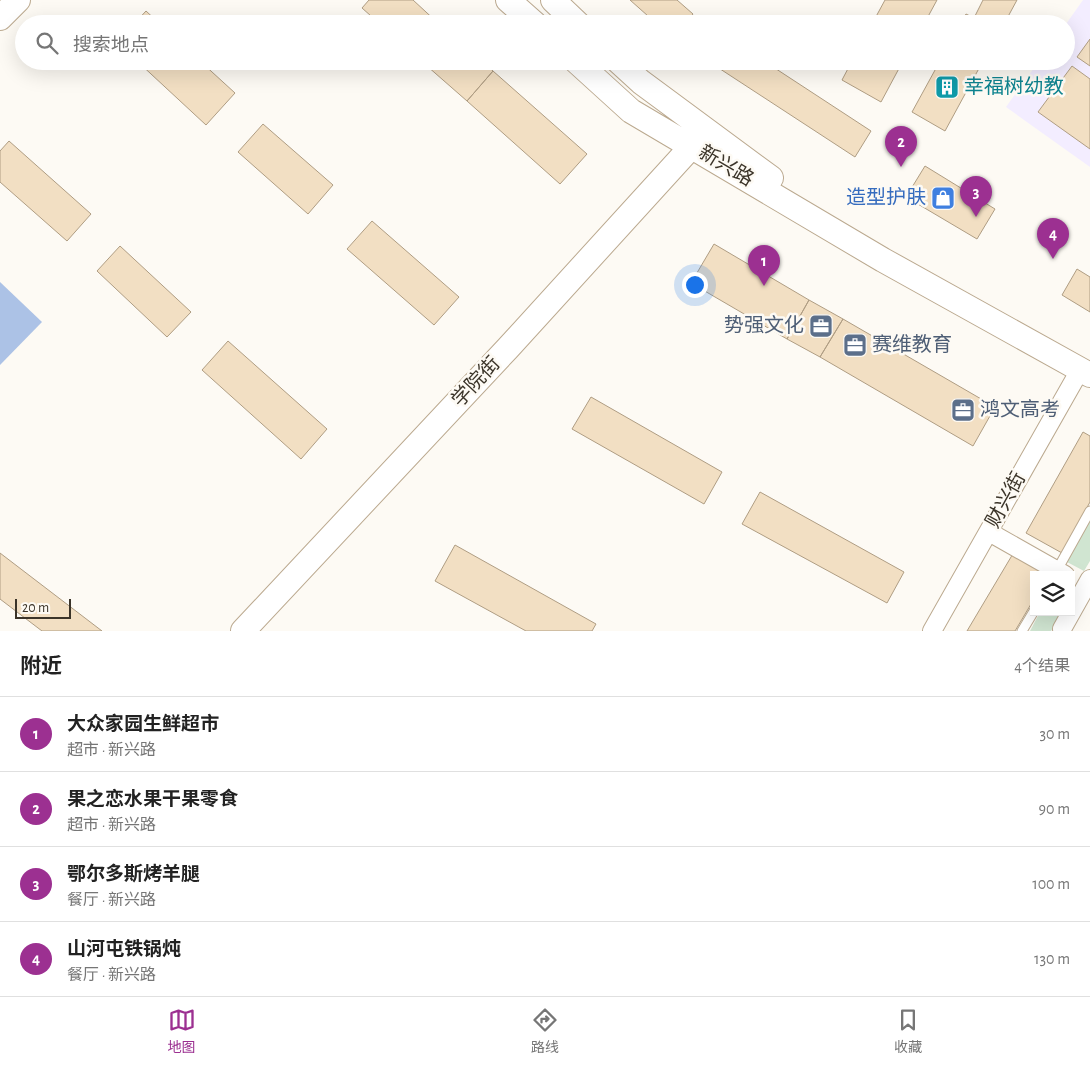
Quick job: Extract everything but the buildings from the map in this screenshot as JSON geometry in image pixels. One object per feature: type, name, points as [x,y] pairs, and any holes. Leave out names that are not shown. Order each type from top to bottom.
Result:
[{"type":"street","points":[[0,18],[18,0]]},
{"type":"street","points":[[508,0],[525,15]]},
{"type":"street","points":[[553,0],[569,15]]},
{"type":"street","name":"新兴路","points":[[586,70],[631,111],[699,138]]},
{"type":"street","name":"新兴路","points":[[628,70],[699,138],[884,260],[1085,372]]},
{"type":"street","name":"学院街","points":[[243,631],[515,340],[699,138]]},
{"type":"street","name":"财兴街","points":[[932,631],[988,532],[1085,372]]},
{"type":"street","points":[[988,532],[1060,571]]},
{"type":"street","points":[[1062,629],[1064,616]]},
{"type":"lane","points":[[1073,571],[1090,510]]},
{"type":"lane","points":[[1022,631],[1031,616]]},
{"type":"shaded area","points":[[1083,0],[1090,0],[1090,167],[1006,107],[1033,70],[1075,70],[1075,15],[1072,15]]},
{"type":"green space","points":[[1090,519],[1090,561],[1084,571],[1067,562]]},
{"type":"green space","points":[[1038,616],[1060,616],[1051,631],[1030,631]]},
{"type":"water","points":[[0,282],[42,322],[0,365]]},
{"type":"place","name":"幸福树幼教","points":[[947,87]]},
{"type":"place","name":"果之恋水果干果零食","points":[[901,167]]},
{"type":"place","name":"造型护肤","points":[[943,198]]},
{"type":"place","name":"鄂尔多斯烤羊腿","points":[[976,217]]},
{"type":"place","name":"山河屯铁锅炖","points":[[1053,259]]},
{"type":"place","name":"大众家园生鲜超市","points":[[764,286]]},
{"type":"place","name":"势强文化","points":[[821,326]]},
{"type":"place","name":"赛维教育","points":[[855,345]]},
{"type":"place","name":"鸿文高考","points":[[963,410]]}]
